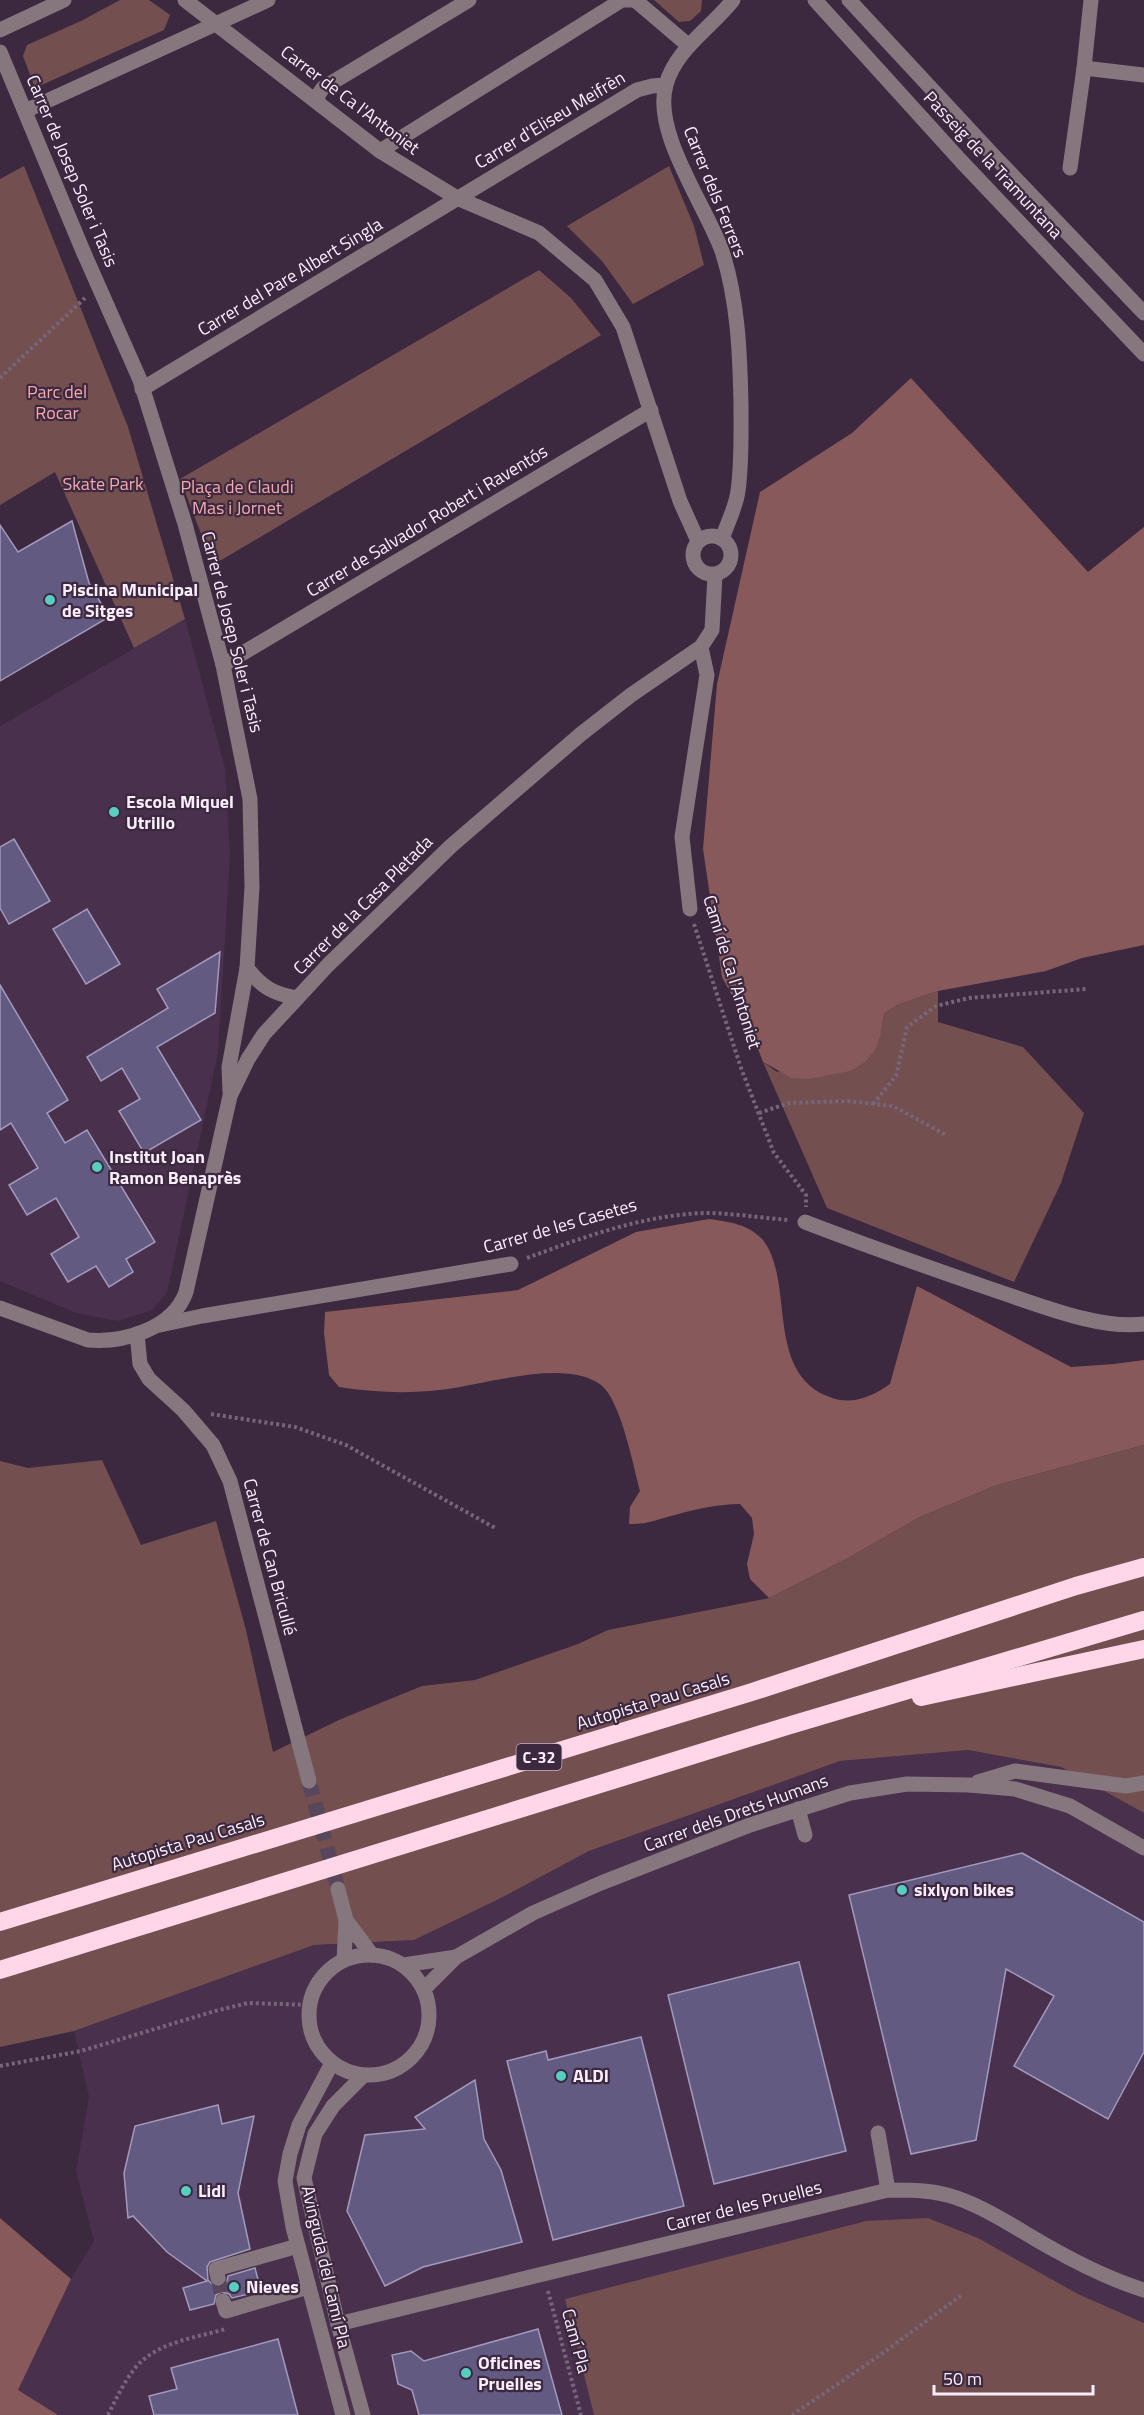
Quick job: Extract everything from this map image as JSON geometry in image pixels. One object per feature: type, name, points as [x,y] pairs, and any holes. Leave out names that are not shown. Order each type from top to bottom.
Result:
[{"type":"highway","points":[[1076,1586],[1144,1556]]},
{"type":"highway","name":"Autopista Pau Casals","points":[[0,1922],[752,1692],[1076,1586],[1144,1567]]},
{"type":"highway","name":"C-32","points":[[0,1970],[784,1726],[1144,1620]]},
{"type":"highway","points":[[784,1726],[1144,1649]]},
{"type":"street","points":[[0,30],[64,0]]},
{"type":"street","name":"Carrer de Ca l'Antoniet","points":[[185,0],[380,151],[457,198],[539,233],[595,280],[623,327],[680,501],[698,541]]},
{"type":"street","points":[[25,111],[268,0]]},
{"type":"street","points":[[318,102],[318,95],[323,88],[469,0]]},
{"type":"street","points":[[380,151],[622,0],[635,0],[689,46]]},
{"type":"street","points":[[716,19],[720,6],[718,0]]},
{"type":"street","name":"Carrer dels Ferrers","points":[[722,539],[738,494],[742,454],[736,318],[722,251],[672,141],[664,113],[665,86],[675,66],[689,46],[733,0]]},
{"type":"street","name":"Passeig de la Tramuntana","points":[[815,0],[961,161],[1144,354]]},
{"type":"street","name":"Passeig de la Tramuntana","points":[[849,0],[994,156],[1144,312]]},
{"type":"street","points":[[1070,168],[1091,0]]},
{"type":"street","name":"Carrer de Josep Soler i Tasis","points":[[0,52],[140,380],[185,524],[223,665],[250,799],[252,887],[247,968],[229,1067],[230,1096]]},
{"type":"street","points":[[1084,68],[1144,75]]},
{"type":"street","name":"Carrer d'Eliseu Meifrèn","points":[[457,198],[637,90],[652,86],[665,86]]},
{"type":"street","name":"Carrer del Pare Albert Singla","points":[[142,389],[457,198]]},
{"type":"street","name":"Carrer de Salvador Robert i Raventós","points":[[223,665],[651,410]]},
{"type":"street","points":[[713,536],[722,539],[730,549],[730,562],[721,572],[702,573],[694,564],[692,552],[698,541],[713,536]]},
{"type":"street","points":[[701,647],[712,630],[715,574]]},
{"type":"street","name":"Camí de Ca l'Antoniet","points":[[690,909],[682,837],[707,675],[701,647]]},
{"type":"street","name":"Carrer de la Casa Pletada","points":[[0,1308],[88,1340],[110,1341],[153,1327],[175,1311],[183,1302],[186,1292],[230,1096],[248,1059],[264,1034],[405,888],[532,774],[631,695],[701,647]]},
{"type":"street","points":[[247,968],[263,987],[284,996],[297,998]]},
{"type":"street","points":[[805,1222],[880,1251],[1066,1314],[1128,1326],[1144,1324]]},
{"type":"street","name":"Carrer de les Casetes","points":[[153,1327],[202,1316],[511,1264]]},
{"type":"street","name":"Carrer de Can Bricullé","points":[[137,1334],[140,1364],[149,1379],[183,1410],[213,1445],[230,1481],[309,1781]]},
{"type":"street","points":[[969,1785],[1015,1771],[1126,1786],[1144,1783]]},
{"type":"street","name":"Carrer dels Drets Humans","points":[[424,1989],[456,1957],[533,1913],[597,1885],[750,1825],[850,1793],[907,1784],[969,1785],[1015,1789],[1070,1806],[1144,1848]]},
{"type":"street","points":[[798,1809],[805,1835]]},
{"type":"street","points":[[1127,1838],[1144,1834]]},
{"type":"street","points":[[338,1889],[346,1920],[344,1960]]},
{"type":"street","points":[[346,1920],[372,1954]]},
{"type":"street","points":[[372,1954],[384,1956],[404,1965],[416,1976],[424,1989],[430,2014],[429,2026],[420,2049],[413,2057],[396,2070],[380,2075],[363,2076],[346,2072],[332,2063],[314,2041],[309,2020],[309,2005],[315,1989],[326,1973],[344,1960],[372,1954]]},
{"type":"street","name":"Carrer dels Drets Humans","points":[[404,1965],[456,1957]]},
{"type":"street","name":"Avinguda del Camí Pla","points":[[332,2063],[299,2125],[285,2181],[298,2246],[343,2415]]},
{"type":"street","name":"Avinguda del Camí Pla","points":[[363,2076],[333,2106],[315,2134],[304,2178],[338,2324],[363,2415]]},
{"type":"street","points":[[878,2133],[888,2190]]},
{"type":"street","name":"Carrer de les Pruelles","points":[[338,2324],[888,2190],[922,2190],[957,2198],[996,2215],[1051,2248],[1116,2281],[1144,2290]]},
{"type":"street","points":[[218,2278],[216,2270],[298,2246]]},
{"type":"street","points":[[223,2301],[226,2311],[309,2287]]},
{"type":"path","points":[[0,378],[98,285]]},
{"type":"path","name":"Camí de Ca l'Antoniet","points":[[690,909],[741,1068],[774,1153],[806,1195],[805,1222]]},
{"type":"path","points":[[873,1104],[896,1077],[907,1027],[936,1006],[969,998],[1086,989]]},
{"type":"path","points":[[759,1113],[789,1103],[848,1101],[893,1106],[946,1135]]},
{"type":"path","name":"Carrer de les Casetes","points":[[511,1264],[604,1230],[654,1220],[705,1213],[805,1222]]},
{"type":"path","points":[[183,1410],[295,1427],[346,1444],[497,1529]]},
{"type":"path","points":[[0,2066],[81,2051],[248,2003],[309,2005]]},
{"type":"path","name":"Camí Pla","points":[[544,2275],[581,2415]]},
{"type":"path","points":[[792,2415],[876,2358],[963,2294]]},
{"type":"path","points":[[108,2415],[122,2387],[142,2360],[172,2344],[227,2329]]},
{"type":"shaded area","points":[[911,378],[1088,572],[1144,527],[1144,945],[1082,958],[1046,971],[938,991],[897,1005],[884,1014],[875,1050],[865,1062],[850,1071],[808,1079],[792,1078],[763,1062],[751,1031],[722,977],[703,849],[717,684],[760,492],[852,433]]},
{"type":"shaded area","name":"Institut Joan Ramon Benaprès","points":[[185,619],[225,768],[230,855],[218,1053],[167,1293],[152,1310],[118,1321],[76,1313],[0,1281],[0,726]]},
{"type":"shaded area","points":[[709,1219],[745,1227],[763,1240],[778,1278],[788,1346],[795,1367],[808,1384],[827,1396],[844,1400],[860,1399],[890,1384],[917,1286],[1071,1367],[1144,1360],[1144,1445],[997,1485],[920,1517],[850,1557],[769,1598],[750,1579],[747,1564],[754,1534],[752,1518],[740,1504],[707,1507],[647,1523],[629,1524],[630,1507],[640,1491],[615,1405],[601,1385],[585,1377],[566,1373],[545,1373],[439,1390],[401,1392],[339,1387],[329,1375],[324,1333],[325,1312],[518,1290],[636,1232]]},
{"type":"shaded area","points":[[967,1750],[1061,1767],[1144,1813],[1144,2323],[1078,2294],[978,2238],[928,2218],[565,2299],[594,2415],[58,2415],[18,2390],[71,2279],[94,2241],[76,2171],[89,2097],[74,2031],[314,1945],[414,1940],[499,1899],[589,1851],[840,1761]]},
{"type":"shaded area","points":[[0,2218],[71,2279],[18,2390],[58,2415],[0,2415]]},
{"type":"green space","points":[[120,0],[149,0],[170,15],[164,30],[35,88],[23,56],[27,45],[81,21]]},
{"type":"green space","points":[[654,0],[702,0],[701,11],[690,21],[679,22]]},
{"type":"green space","name":"Parc del Rocar","points":[[24,166],[128,427],[185,619],[134,648],[55,472],[0,505],[0,179]]},
{"type":"green space","points":[[669,166],[694,226],[704,265],[633,304],[602,261],[567,226]]},
{"type":"green space","name":"Plaça de Claudi Mas i Jornet","points":[[539,270],[571,298],[601,335],[213,565],[180,479]]},
{"type":"green space","points":[[938,991],[938,1022],[1023,1047],[1084,1113],[1061,1183],[1014,1282],[827,1208],[763,1062],[777,1072],[881,1033],[884,1014],[897,1005]]},
{"type":"green space","points":[[1144,1445],[1144,1813],[1061,1767],[968,1750],[840,1761],[589,1851],[499,1899],[414,1940],[314,1945],[74,2031],[0,2047],[0,1461],[28,1468],[102,1460],[141,1545],[216,1521],[246,1630],[273,1752],[341,1719],[422,1686],[475,1680],[578,1644],[608,1630],[769,1598],[850,1557],[920,1517],[997,1485]]},
{"type":"green space","points":[[928,2218],[978,2238],[1078,2294],[1144,2323],[1144,2415],[594,2415],[565,2299],[866,2221]]},
{"type":"building","name":"Piscina Municipal de Sitges","points":[[72,521],[89,583],[109,617],[0,681],[0,525],[18,552]]},
{"type":"building","points":[[14,839],[50,901],[9,924],[0,908],[0,847]]},
{"type":"building","points":[[87,909],[120,964],[86,984],[53,929]]},
{"type":"building","points":[[220,952],[215,1013],[157,1047],[201,1120],[144,1153],[119,1111],[140,1099],[122,1068],[101,1081],[87,1057],[168,1008],[157,989]]},
{"type":"building","points":[[0,985],[68,1100],[47,1113],[65,1143],[87,1130],[155,1242],[126,1259],[133,1272],[109,1287],[96,1266],[68,1282],[51,1254],[79,1237],[56,1198],[27,1215],[9,1185],[38,1168],[11,1123],[0,1130]]},
{"type":"building","points":[[1022,1853],[1144,1922],[1144,2052],[1108,2119],[1014,2066],[1054,1996],[1006,1969],[976,2140],[911,2154],[849,1895]]},
{"type":"building","points":[[799,1962],[846,2151],[714,2184],[668,1995]]},
{"type":"building","points":[[641,2037],[684,2206],[553,2240],[507,2061],[546,2051],[548,2060]]},
{"type":"building","points":[[475,2080],[484,2139],[501,2170],[522,2242],[423,2267],[385,2286],[347,2211],[365,2135],[425,2129],[415,2117]]},
{"type":"building","points":[[218,2105],[222,2124],[254,2116],[238,2193],[250,2249],[210,2262],[207,2267],[208,2280],[215,2287],[221,2287],[227,2281],[228,2276],[255,2268],[261,2291],[232,2298],[229,2294],[221,2292],[216,2295],[214,2304],[190,2310],[183,2288],[207,2281],[167,2252],[133,2216],[128,2218],[124,2173],[135,2126]]},
{"type":"building","points":[[538,2329],[562,2415],[419,2415],[412,2390],[398,2384],[392,2355],[411,2351],[424,2361]]},
{"type":"building","points":[[278,2339],[298,2415],[154,2415],[149,2396],[177,2389],[171,2368]]},
{"type":"tunnel","points":[[309,1781],[338,1889]]},
{"type":"tunnel","points":[[218,2278],[223,2301]]},
{"type":"place","name":"Piscina Municipal de Sitges","points":[[50,600]]},
{"type":"place","name":"Escola Miquel Utrillo","points":[[114,812]]},
{"type":"place","name":"Institut Joan Ramon Benaprès","points":[[97,1167]]},
{"type":"place","name":"sixlyon bikes","points":[[902,1890]]},
{"type":"place","name":"ALDI","points":[[561,2076]]},
{"type":"place","name":"Lidl","points":[[186,2191]]},
{"type":"place","name":"Nieves","points":[[234,2287]]},
{"type":"place","name":"Oficines Pruelles","points":[[466,2373]]},
{"type":"park label","name":"Skate Park","points":[[103,484]]}]
